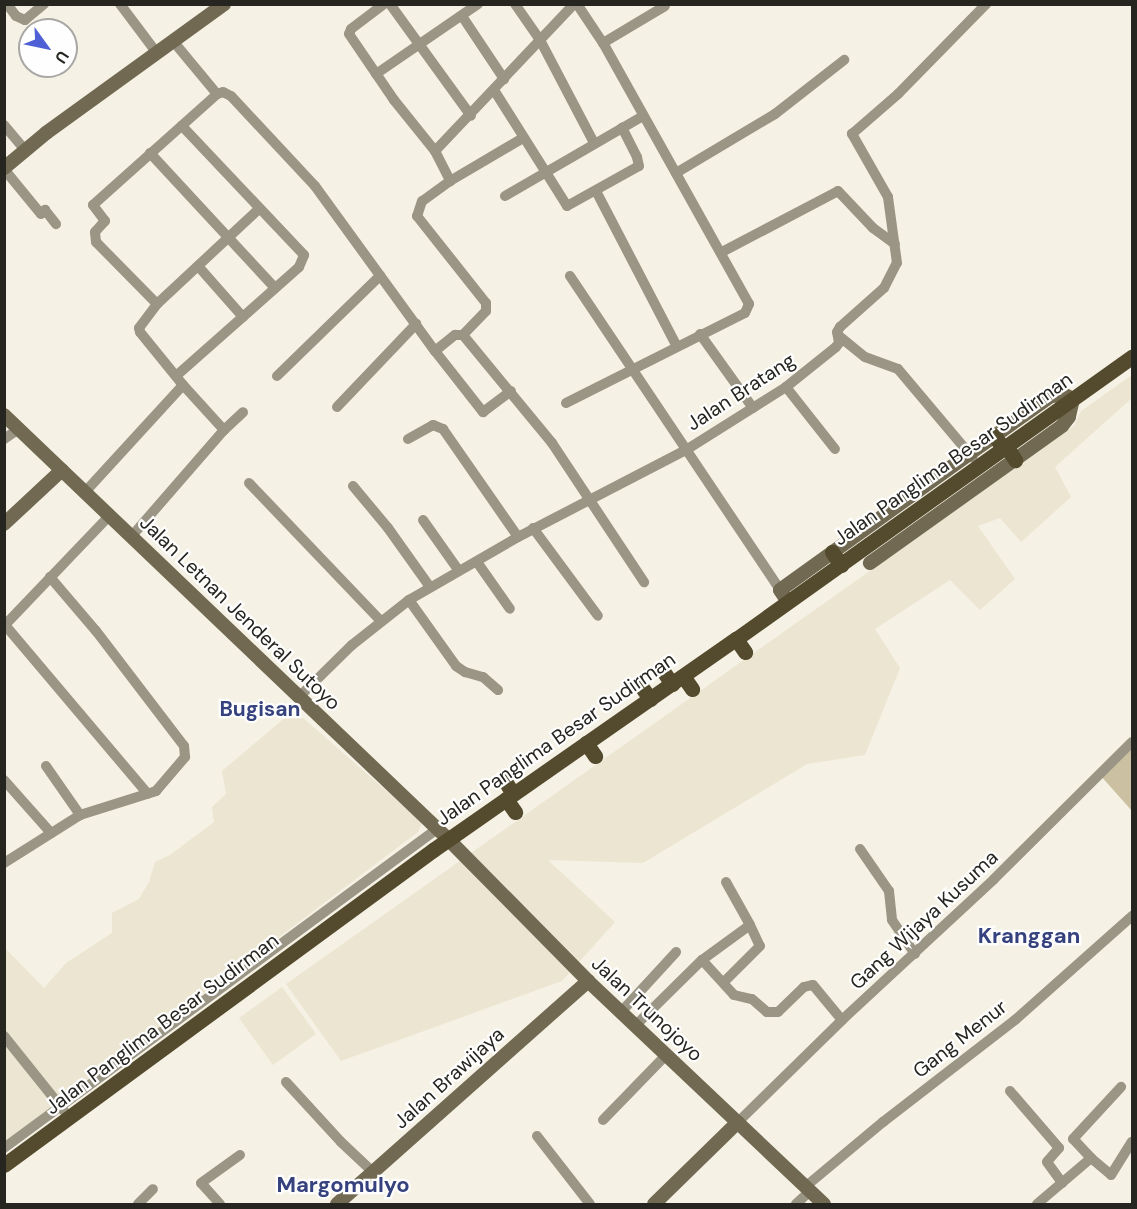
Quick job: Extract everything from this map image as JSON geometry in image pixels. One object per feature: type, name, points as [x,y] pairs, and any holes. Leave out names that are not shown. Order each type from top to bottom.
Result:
[{"type":"main road","points":[[4,168],[156,52],[224,4]]},
{"type":"main road","name":"Jalan Panglima Besar Sudirman","points":[[6,1166],[65,1112],[442,834],[590,750],[646,693],[678,680],[741,645],[784,596],[974,460],[1073,399],[1128,360]]},
{"type":"main road","points":[[870,563],[1067,421],[1073,399]]},
{"type":"main road","name":"Jalan Letnan Jenderal Sutoyo","points":[[4,415],[442,834]]},
{"type":"main road","points":[[1001,444],[1015,460]]},
{"type":"main road","points":[[4,524],[62,470]]},
{"type":"main road","name":"Jalan Trunojoyo","points":[[442,834],[588,981],[637,1024],[824,1204]]},
{"type":"main road","name":"Jalan Brawijaya","points":[[337,1204],[588,981]]},
{"type":"main road","points":[[654,1204],[738,1122]]},
{"type":"street","points":[[7,4],[16,16],[25,20],[44,4]]},
{"type":"street","points":[[120,4],[156,52]]},
{"type":"street","points":[[384,4],[351,29],[349,34],[435,152],[450,181]]},
{"type":"street","points":[[390,4],[471,116]]},
{"type":"street","points":[[376,74],[478,4]]},
{"type":"street","points":[[515,4],[540,40],[594,143]]},
{"type":"street","points":[[435,152],[576,4],[603,43],[722,252],[749,304],[748,309],[566,403]]},
{"type":"street","name":"Jalan Bratang","points":[[299,697],[352,645],[409,600],[534,528],[686,450],[786,387],[838,346],[838,330],[842,324],[884,288],[897,263],[888,197],[852,135],[898,94],[986,4]]},
{"type":"street","points":[[603,43],[664,6]]},
{"type":"street","points":[[462,16],[504,79]]},
{"type":"street","points":[[173,40],[217,94]]},
{"type":"street","points":[[676,173],[776,114],[844,60]]},
{"type":"street","points":[[494,90],[567,206],[596,192],[640,164],[622,128]]},
{"type":"street","points":[[157,304],[94,237],[105,221],[93,208],[95,202],[217,94],[223,92],[231,96],[315,186],[435,351],[483,412],[511,391]]},
{"type":"street","points":[[505,196],[643,116]]},
{"type":"street","points":[[4,125],[25,150]]},
{"type":"street","points":[[85,492],[179,381],[243,317],[299,267],[304,255],[182,126]]},
{"type":"street","points":[[435,351],[455,334],[463,334],[486,311],[486,303],[417,216],[422,201],[450,181],[523,138]]},
{"type":"street","points":[[150,153],[275,288]]},
{"type":"street","points":[[4,168],[41,214],[45,210],[56,224]]},
{"type":"street","points":[[722,252],[838,191],[873,228],[895,244]]},
{"type":"street","points":[[596,192],[676,345]]},
{"type":"street","points":[[224,430],[179,381],[140,332],[141,323],[157,304],[259,209]]},
{"type":"street","points":[[198,266],[243,317]]},
{"type":"street","points":[[277,376],[380,276]]},
{"type":"street","points":[[570,276],[784,596]]},
{"type":"street","points":[[337,407],[416,324]]},
{"type":"street","points":[[463,334],[552,443],[644,582]]},
{"type":"street","points":[[700,334],[753,408]]},
{"type":"street","points":[[839,336],[870,360],[898,369],[974,460]]},
{"type":"street","points":[[786,387],[835,449]]},
{"type":"street","points":[[131,537],[224,430],[243,412]]},
{"type":"street","points":[[408,439],[433,425],[443,429],[518,537]]},
{"type":"street","points":[[4,439],[19,429]]},
{"type":"street","points":[[249,483],[381,621]]},
{"type":"street","points":[[353,486],[388,528],[430,587]]},
{"type":"street","points":[[110,516],[5,626],[148,794]]},
{"type":"street","points":[[423,520],[459,571]]},
{"type":"street","points":[[534,528],[598,616]]},
{"type":"street","points":[[477,561],[510,609]]},
{"type":"street","points":[[6,858],[80,815],[148,794],[163,785],[185,757],[184,746],[96,632],[50,577]]},
{"type":"street","points":[[409,600],[456,666],[465,672],[483,677],[498,690]]},
{"type":"street","name":"Gang Wijaya Kusuma","points":[[738,1122],[842,1020],[915,954],[1132,742]]},
{"type":"street","points":[[46,766],[80,815]]},
{"type":"street","points":[[4,780],[51,833]]},
{"type":"street","points":[[860,849],[889,891],[892,920],[915,954]]},
{"type":"street","points":[[724,982],[760,946],[726,882]]},
{"type":"street","name":"Gang Menur","points":[[796,1204],[808,1189],[883,1122],[1015,1020],[1132,916]]},
{"type":"street","points":[[637,1024],[702,960],[750,925]]},
{"type":"street","points":[[622,1011],[676,952]]},
{"type":"street","points":[[702,960],[737,997],[752,999],[771,1013],[778,1012],[804,987],[813,985],[842,1020]]},
{"type":"street","points":[[4,1036],[65,1112],[4,1148]]},
{"type":"street","points":[[603,1120],[667,1054]]},
{"type":"street","points":[[286,1082],[372,1172]]},
{"type":"street","points":[[1121,1087],[1073,1139],[1111,1175],[1132,1142]]},
{"type":"street","points":[[1010,1091],[1059,1148],[1047,1162],[1062,1182]]},
{"type":"street","points":[[537,1136],[590,1204]]},
{"type":"street","points":[[220,1204],[201,1183],[240,1155]]},
{"type":"street","points":[[1037,1204],[1091,1158]]},
{"type":"street","points":[[138,1204],[153,1190]]},
{"type":"shaded area","points":[[1132,375],[1132,398],[1055,467],[1071,497],[1021,542],[1000,518],[978,526],[1015,579],[980,610],[950,580],[875,629],[900,668],[865,755],[807,764],[643,863],[548,860],[615,922],[562,981],[341,1061],[286,984],[1038,452],[1074,426],[1081,411]]},
{"type":"shaded area","points":[[294,710],[422,822],[418,832],[5,1144],[5,948],[44,988],[66,963],[112,933],[112,913],[139,899],[149,882],[155,862],[170,855],[214,822],[212,807],[226,794],[222,771]]},
{"type":"shaded area","points":[[1132,742],[1132,811],[1100,775]]},
{"type":"shaded area","points":[[282,987],[316,1034],[273,1065],[239,1018]]},
{"type":"district","name":"Bugisan","points":[[260,709]]},
{"type":"district","name":"Kranggan","points":[[1029,936]]},
{"type":"district","name":"Margomulyo","points":[[343,1185]]}]
